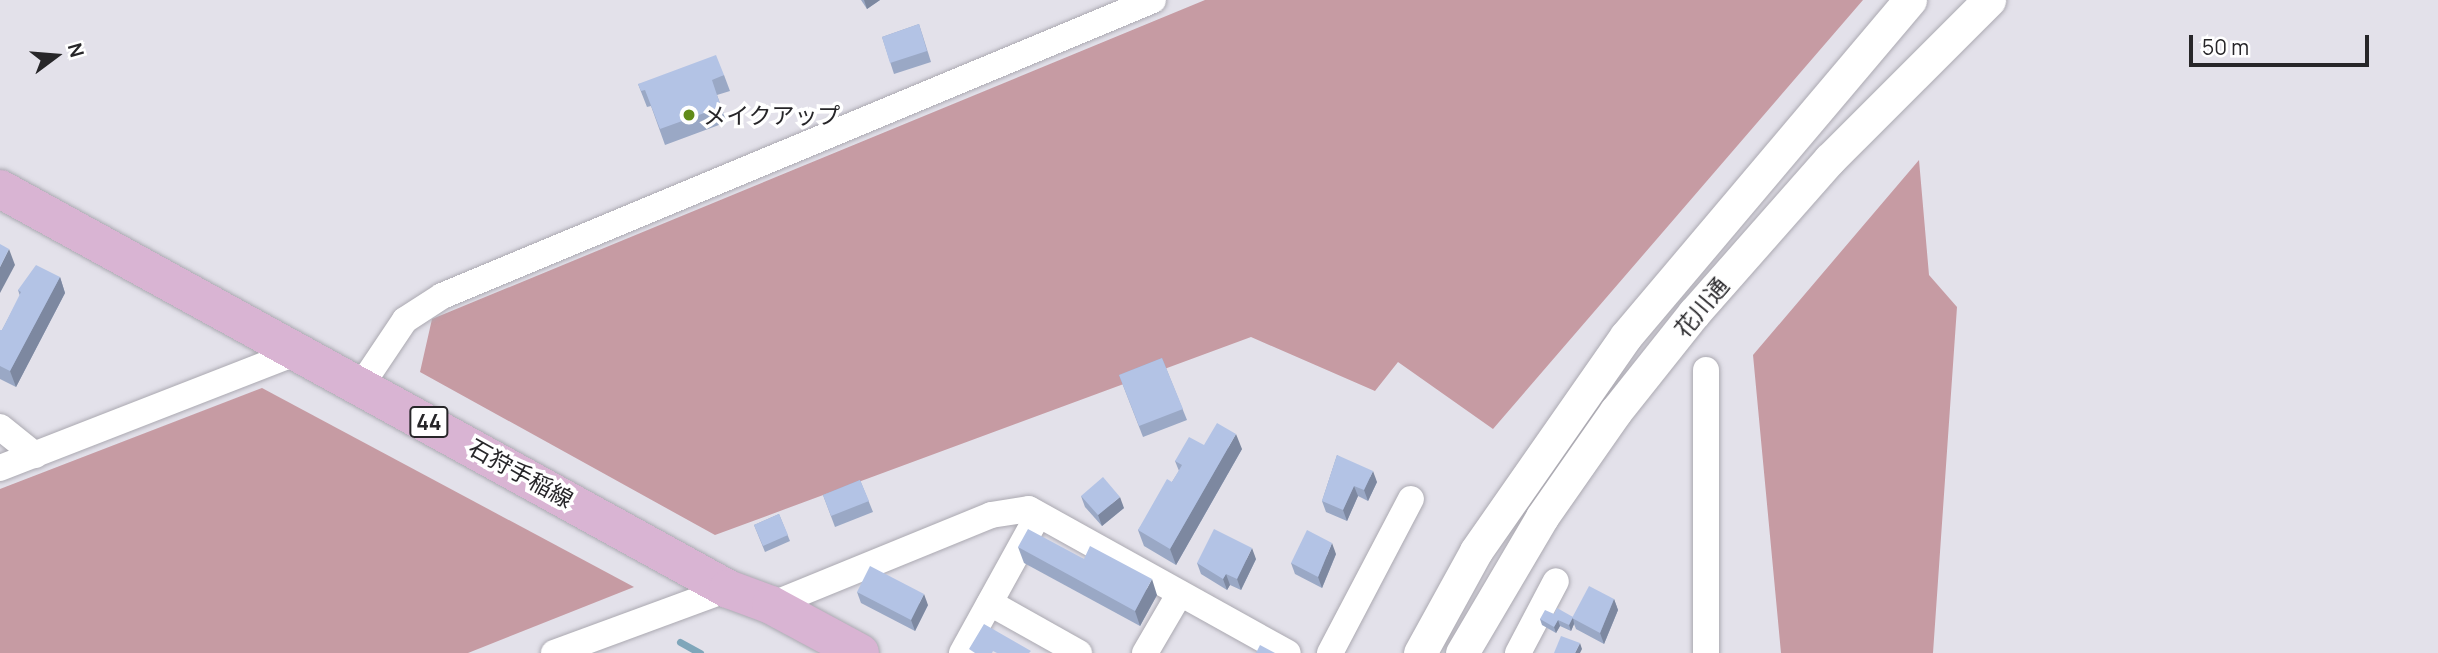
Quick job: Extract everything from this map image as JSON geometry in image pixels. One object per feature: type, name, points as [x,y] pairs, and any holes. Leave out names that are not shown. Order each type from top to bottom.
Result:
[{"type":"main road","name":"石狩手稲線","points":[[0,189],[362,384],[728,589],[771,605],[860,653]]},
{"type":"street","points":[[362,384],[405,320],[442,296],[1153,0]]},
{"type":"street","name":"花川通","points":[[1420,653],[1476,551],[1618,346],[1910,0]]},
{"type":"street","name":"花川通","points":[[1462,653],[1542,517],[1616,411],[1694,313],[1830,159],[1989,0]]},
{"type":"street","points":[[0,468],[300,351]]},
{"type":"street","points":[[1706,370],[1706,653]]},
{"type":"street","points":[[0,427],[35,455]]},
{"type":"street","points":[[1330,653],[1412,499]]},
{"type":"street","points":[[771,605],[991,515],[1029,509],[1288,653]]},
{"type":"street","points":[[962,653],[1039,514]]},
{"type":"street","points":[[1518,653],[1556,581]]},
{"type":"street","points":[[554,653],[728,589]]},
{"type":"street","points":[[1145,653],[1180,593]]},
{"type":"street","points":[[990,603],[1079,653]]},
{"type":"shaded area","points":[[1205,0],[1863,0],[1493,429],[1398,362],[1375,391],[1251,337],[715,535],[420,372],[432,319]]},
{"type":"shaded area","points":[[1919,160],[1929,275],[1957,307],[1933,653],[1781,653],[1753,355]]},
{"type":"shaded area","points":[[262,388],[634,587],[468,653],[0,653],[0,489]]},
{"type":"building","points":[[919,24],[927,51],[890,63],[882,37]]},
{"type":"building","name":"メイクアップ","points":[[716,55],[724,75],[712,80],[721,107],[660,129],[645,90],[641,91],[638,84]]},
{"type":"building","points":[[0,244],[9,249],[0,267]]},
{"type":"building","points":[[36,265],[60,277],[10,371],[0,366],[0,330],[21,292],[18,290]]},
{"type":"building","points":[[1162,358],[1183,409],[1139,426],[1119,375]]},
{"type":"building","points":[[1217,423],[1236,434],[1170,549],[1138,530],[1167,479],[1172,482],[1182,465],[1175,461],[1189,437],[1204,445]]},
{"type":"building","points":[[1337,455],[1373,471],[1364,490],[1354,486],[1343,510],[1322,501]]},
{"type":"building","points":[[1103,477],[1120,497],[1098,515],[1081,496]]},
{"type":"building","points":[[860,480],[869,501],[831,516],[823,495]]},
{"type":"building","points":[[779,514],[788,535],[763,546],[754,525]]},
{"type":"building","points":[[1028,529],[1084,559],[1090,546],[1152,579],[1135,611],[1018,547]]},
{"type":"building","points":[[1214,529],[1252,548],[1237,579],[1226,574],[1223,579],[1197,563]]},
{"type":"building","points":[[1307,530],[1332,543],[1318,577],[1291,563]]},
{"type":"building","points":[[870,566],[924,594],[911,620],[857,592]]},
{"type":"building","points":[[1589,586],[1614,599],[1600,633],[1572,618]]},
{"type":"building","points":[[1557,608],[1573,617],[1569,625],[1558,620],[1554,627],[1540,619],[1545,610],[1554,614]]},
{"type":"building","points":[[984,624],[1031,651],[975,653],[969,649]]},
{"type":"building","points":[[1561,636],[1580,643],[1575,653],[1554,653]]},
{"type":"building","points":[[1260,645],[1275,653],[1256,653]]},
{"type":"waterway","points":[[680,642],[700,653]]},
{"type":"place","name":"メイクアップ","points":[[689,115]]}]
